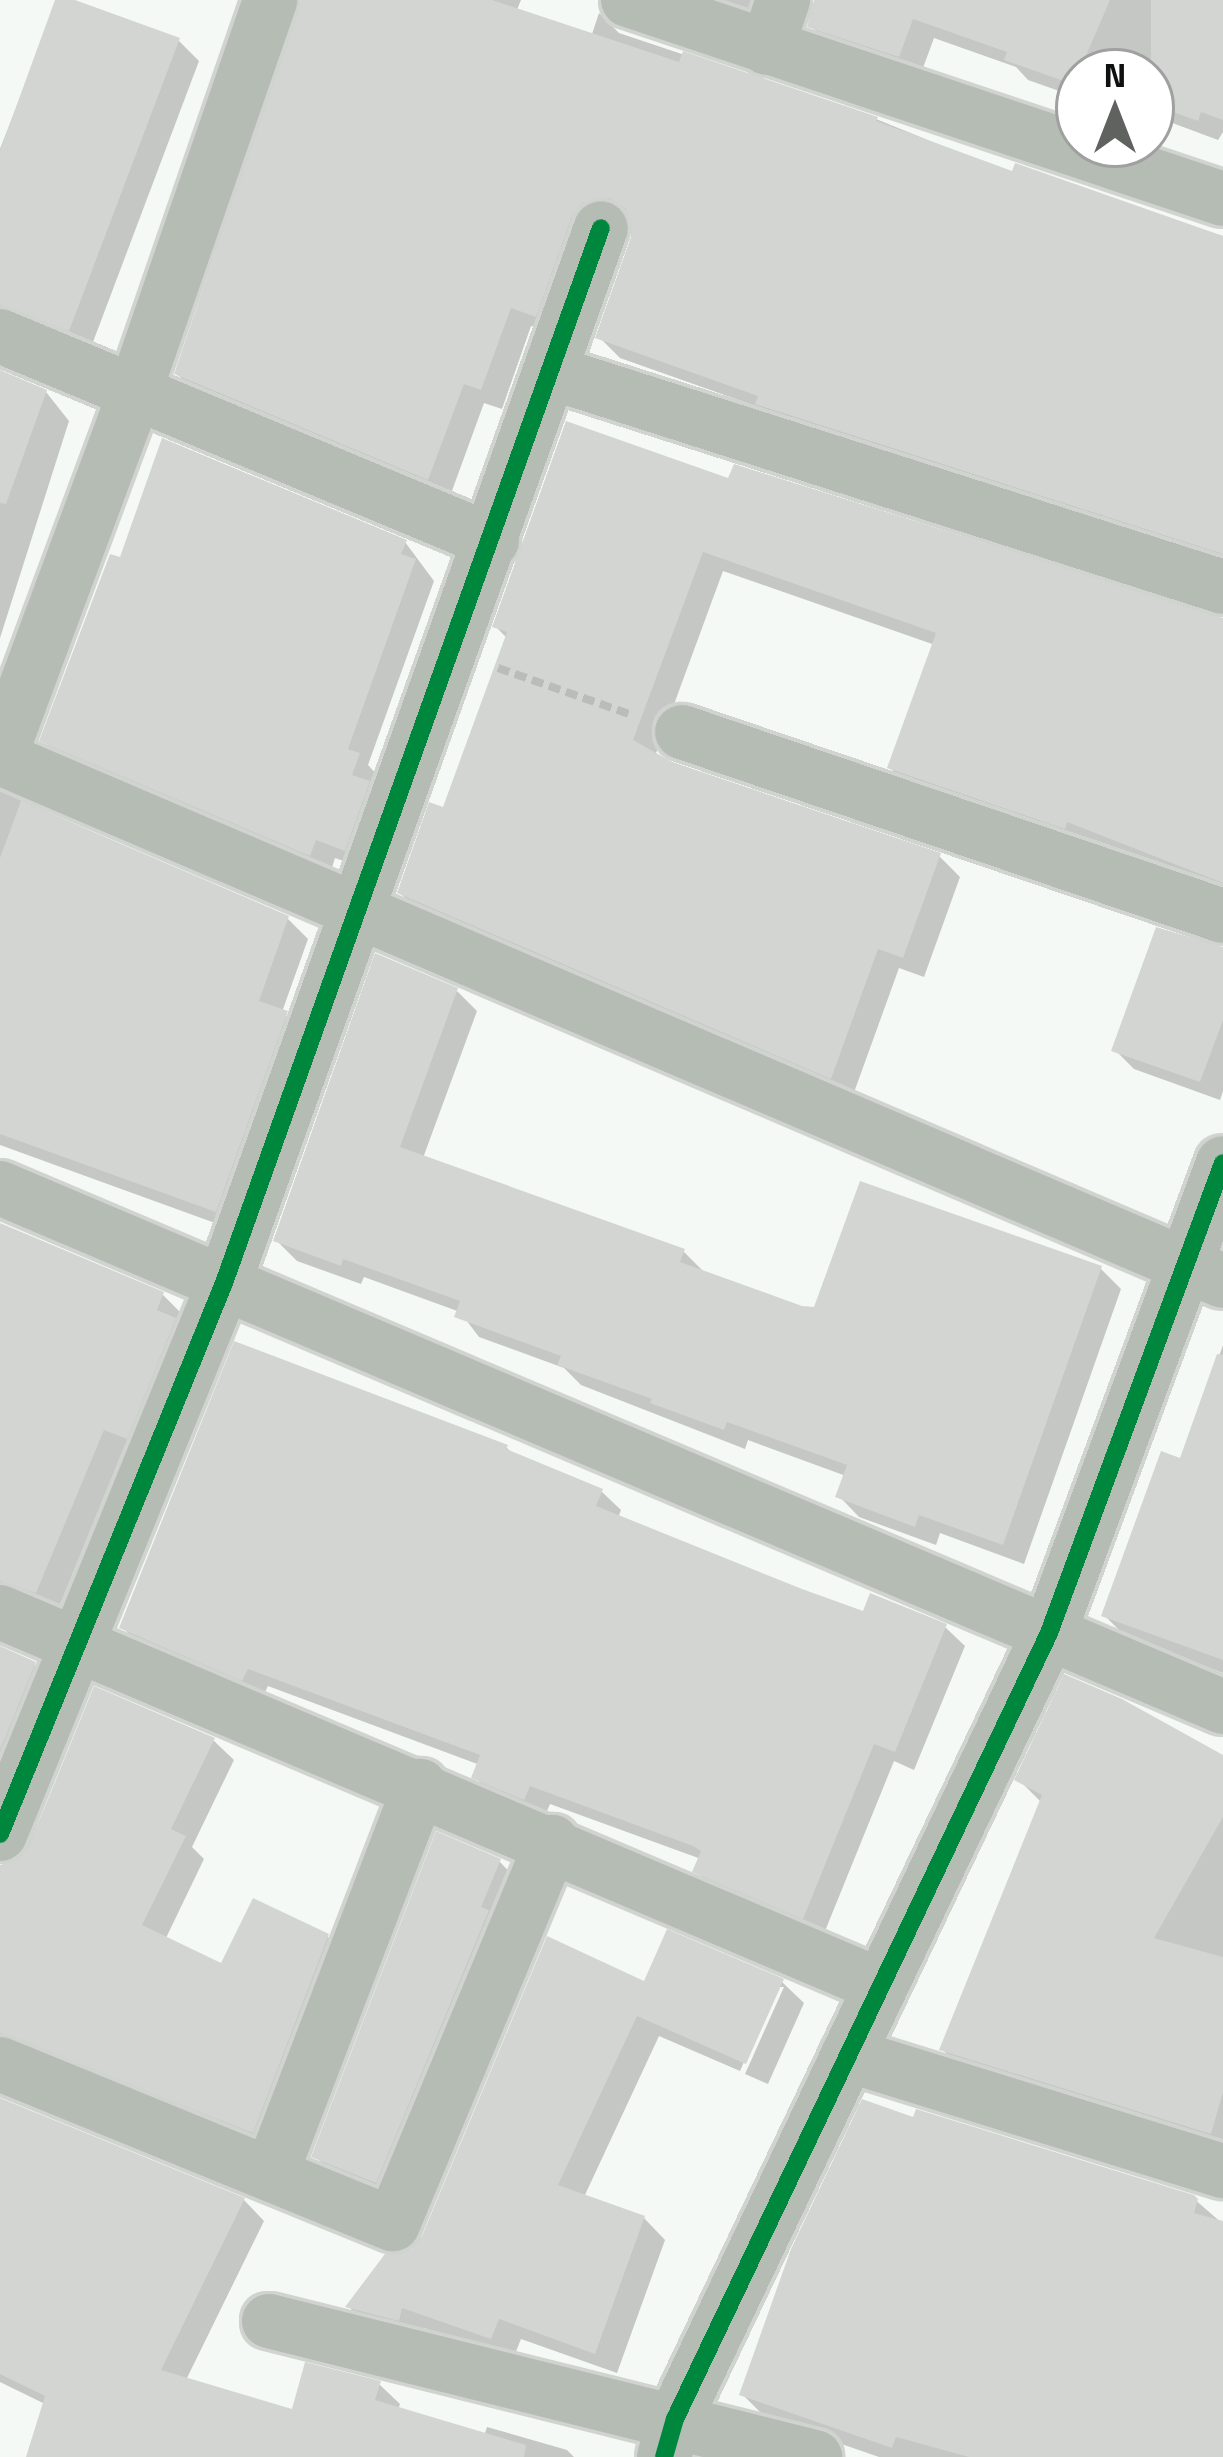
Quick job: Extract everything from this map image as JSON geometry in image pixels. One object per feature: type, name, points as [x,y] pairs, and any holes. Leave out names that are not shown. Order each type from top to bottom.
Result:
[{"type":"street","points":[[270,0],[135,391],[0,757],[1205,1274]]},
{"type":"street","points":[[628,0],[775,24],[1223,199]]},
{"type":"street","points":[[0,1834],[80,1647],[224,1283],[601,228]]},
{"type":"street","points":[[0,336],[492,541]]},
{"type":"street","points":[[553,373],[1223,587]]},
{"type":"street","points":[[682,733],[1223,916]]},
{"type":"street","points":[[669,2438],[1049,1633],[1205,1274],[1223,1163]]},
{"type":"street","points":[[0,1188],[1223,1707]]},
{"type":"street","points":[[0,1612],[881,1985]]},
{"type":"street","points":[[271,2174],[420,1786]]},
{"type":"street","points":[[0,2064],[393,2224],[552,1842]]},
{"type":"street","points":[[848,2055],[1223,2171]]},
{"type":"street","points":[[269,2321],[669,2438],[814,2457]]},
{"type":"path","points":[[452,652],[682,733]]},
{"type":"building","points":[[55,0],[75,0],[180,38],[69,331],[0,305],[0,151]]},
{"type":"building","points":[[301,0],[492,0],[679,62],[683,51],[878,117],[876,121],[1012,171],[1015,163],[1223,236],[1223,554],[755,404],[758,396],[595,338],[631,237],[626,209],[610,198],[582,203],[572,216],[536,317],[511,308],[481,390],[464,384],[428,480],[174,374]]},
{"type":"building","points":[[814,0],[1110,0],[1089,48],[1055,48],[1055,78],[1004,60],[1007,52],[913,19],[899,57],[807,27]]},
{"type":"building","points":[[1151,0],[1223,0],[1223,120],[1201,112],[1198,121],[1175,113],[1175,48],[1151,48]]},
{"type":"building","points":[[0,370],[47,390],[6,504],[0,503]]},
{"type":"building","points":[[566,421],[728,478],[734,464],[1223,618],[1223,883],[1067,822],[1065,829],[887,768],[936,633],[703,552],[633,740],[672,762],[941,853],[903,958],[878,949],[831,1079],[397,893],[429,802],[443,807],[507,632],[492,627]]},
{"type":"building","points":[[162,438],[407,540],[401,554],[416,559],[348,749],[360,753],[352,775],[370,781],[345,851],[316,840],[310,856],[39,741],[110,554],[120,557]]},
{"type":"building","points":[[21,801],[289,916],[259,1001],[288,1011],[216,1212],[0,1134],[0,858]]},
{"type":"building","points":[[1156,927],[1223,947],[1223,1020],[1200,1082],[1111,1051]]},
{"type":"building","points":[[375,953],[458,988],[400,1147],[685,1249],[680,1262],[802,1306],[814,1307],[860,1181],[1102,1266],[1003,1545],[919,1515],[915,1527],[835,1497],[847,1465],[727,1422],[724,1430],[650,1403],[652,1399],[557,1365],[561,1356],[454,1317],[460,1301],[343,1259],[341,1266],[273,1241]]},
{"type":"building","points":[[0,1223],[164,1292],[157,1310],[176,1318],[127,1439],[104,1430],[36,1593],[0,1581]]},
{"type":"building","points":[[234,1341],[508,1445],[506,1449],[603,1489],[596,1506],[802,1589],[863,1611],[870,1593],[947,1624],[895,1752],[874,1744],[803,1919],[692,1872],[701,1851],[693,1846],[530,1786],[524,1800],[471,1778],[480,1755],[248,1669],[242,1681],[119,1628]]},
{"type":"building","points":[[1217,1354],[1223,1355],[1223,1660],[1101,1616],[1161,1451],[1180,1458]]},
{"type":"building","points":[[0,1646],[36,1662],[0,1750]]},
{"type":"building","points":[[1064,1674],[1122,1699],[1223,1755],[1223,1817],[1154,1938],[1223,1957],[1223,2092],[1211,2134],[939,2050],[1042,1795],[1014,1780]]},
{"type":"building","points":[[94,1686],[215,1738],[171,1829],[186,1836],[142,1925],[221,1963],[253,1898],[329,1934],[253,2133],[0,2033],[0,1865],[18,1859],[29,1846]]},
{"type":"building","points":[[436,1831],[501,1859],[481,1907],[489,1910],[376,2183],[311,2157]]},
{"type":"building","points":[[667,1929],[784,1979],[746,2064],[637,2016],[558,2185],[645,2216],[595,2354],[499,2319],[491,2339],[402,2308],[399,2321],[345,2307],[385,2254],[411,2250],[422,2236],[547,1936],[644,1981]]},
{"type":"building","points":[[0,2098],[245,2198],[161,2370],[292,2409],[305,2362],[381,2381],[375,2400],[526,2445],[524,2457],[26,2457],[45,2396],[0,2374]]},
{"type":"building","points":[[862,2099],[913,2117],[916,2109],[1194,2195],[1198,2199],[1194,2213],[1223,2221],[1223,2457],[969,2457],[896,2437],[892,2448],[739,2395],[791,2249]]},
{"type":"cycle path","points":[[0,1834],[224,1283],[601,228]]},
{"type":"cycle path","points":[[664,2457],[675,2419],[1049,1633],[1223,1163]]}]
